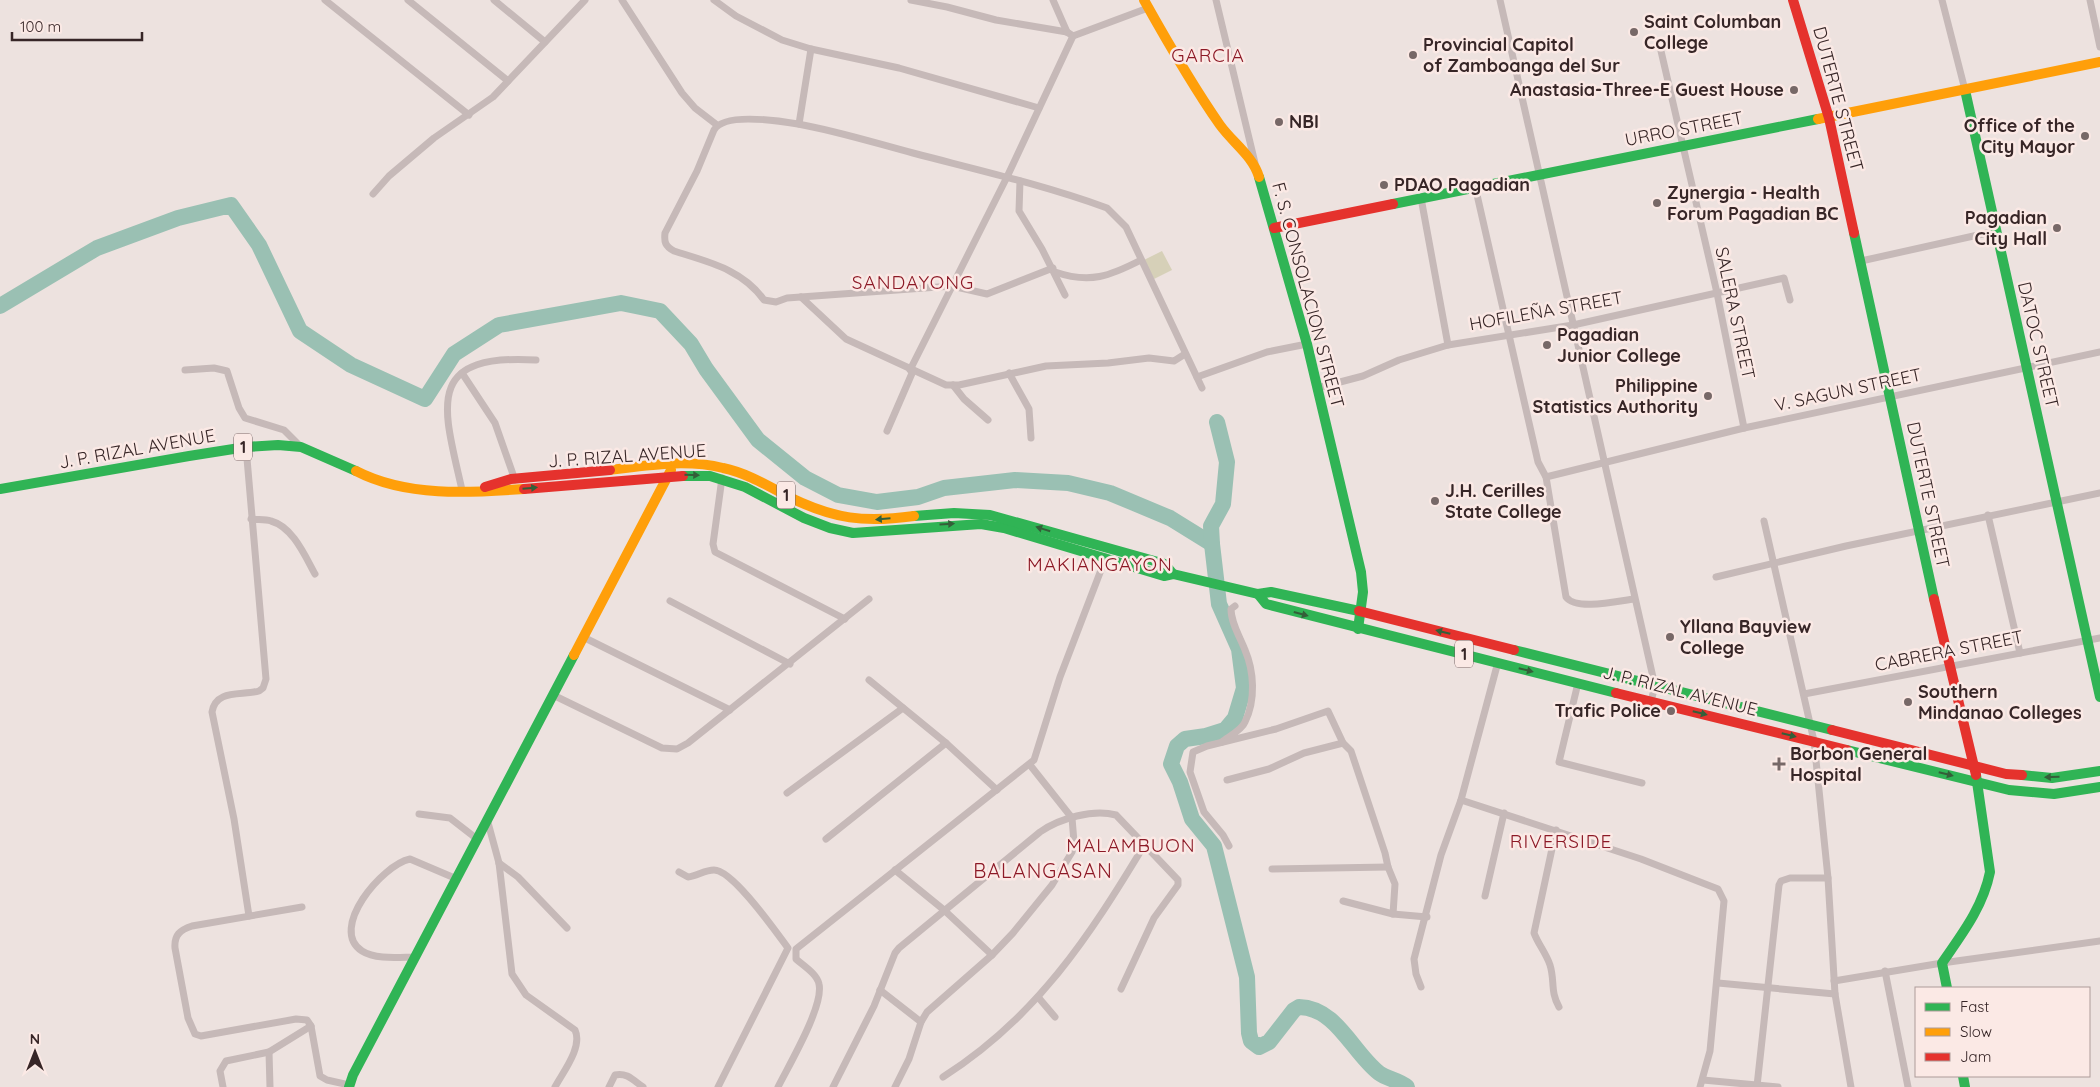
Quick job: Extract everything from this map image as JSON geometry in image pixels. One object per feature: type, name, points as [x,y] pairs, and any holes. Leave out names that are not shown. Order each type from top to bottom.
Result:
[{"type":"main road","name":"DUTERTE STREET","points":[[1793,0],[1829,118],[1891,397],[1918,530],[1978,782],[1990,872],[1987,886],[1973,918],[1942,962]]},
{"type":"main road","name":"F. S. CONSOLACION STREET","points":[[1146,4],[1186,76],[1224,132],[1256,165],[1307,344],[1361,572],[1362,612],[1358,629]]},
{"type":"main road","name":"URRO STREET","points":[[1274,228],[1475,186],[1829,118],[2100,62]]},
{"type":"main road","name":"DATOC STREET","points":[[1965,90],[2100,697]]},
{"type":"main road","name":"J. P. RIZAL AVENUE","points":[[0,489],[246,447],[278,445],[301,447],[390,486],[434,491],[482,489],[495,491],[723,473],[745,487],[804,518],[830,528],[854,533],[981,524],[1016,532],[1106,561],[1164,576],[1173,574],[1258,594],[1272,592],[1362,612],[2006,774],[2052,778],[2100,771]]},
{"type":"main road","name":"J. P. RIZAL AVENUE","points":[[482,489],[490,484],[515,480],[674,465],[758,481],[811,508],[837,517],[879,520],[965,512],[1020,522],[1108,550],[1165,564],[1173,574]]},
{"type":"main road","points":[[349,1086],[487,818],[674,465]]},
{"type":"main road","points":[[1016,532],[1020,522]]},
{"type":"main road","name":"J. P. RIZAL AVENUE","points":[[1258,594],[1266,604],[1358,629],[1498,662],[1978,782],[2030,793],[2054,794],[2100,787]]},
{"type":"main road","points":[[1758,727],[1762,712]]},
{"type":"main road","points":[[1942,962],[1947,987]]},
{"type":"street","points":[[324,0],[469,116]]},
{"type":"street","points":[[408,0],[508,81]]},
{"type":"street","points":[[494,0],[545,42]]},
{"type":"street","points":[[374,194],[390,176],[434,138],[469,116],[493,97],[585,0]]},
{"type":"street","points":[[622,0],[682,93],[695,108],[717,125]]},
{"type":"street","points":[[714,0],[758,29],[782,40],[811,49],[899,68],[1039,108]]},
{"type":"street","points":[[911,0],[996,20],[1070,34],[1146,4]]},
{"type":"street","points":[[887,431],[912,370],[1007,177],[1070,34],[1053,0]]},
{"type":"street","points":[[1216,0],[1256,165]]},
{"type":"street","points":[[1500,0],[1655,686],[1651,701]]},
{"type":"street","name":"DATOC STREET","points":[[1942,0],[1965,90]]},
{"type":"street","points":[[2090,0],[2100,48]]},
{"type":"street","points":[[799,124],[811,49]]},
{"type":"street","name":"SALERA STREET","points":[[1661,51],[1716,293],[1744,428]]},
{"type":"street","points":[[717,125],[737,120],[799,124],[1007,177],[1107,208],[1126,227],[1202,388]]},
{"type":"street","points":[[717,125],[698,171],[665,233],[665,243],[674,251],[737,274],[755,288],[764,300],[776,302],[787,298],[952,286],[987,294],[1054,270],[1074,278],[1108,276],[1141,260]]},
{"type":"street","points":[[1020,181],[1019,211],[1054,270],[1065,295]]},
{"type":"street","points":[[1475,186],[1538,462],[1546,477],[1566,597],[1580,604],[1634,599]]},
{"type":"street","points":[[1421,198],[1448,345]]},
{"type":"street","points":[[1861,261],[1996,231]]},
{"type":"street","name":"HOFILEÑA STREET","points":[[1317,388],[1363,376],[1399,360],[1448,345],[1573,325],[1784,278],[1790,300]]},
{"type":"street","points":[[801,297],[846,339],[941,383],[953,385],[1046,366],[1108,363],[1149,358],[1174,361],[1185,354]]},
{"type":"street","points":[[1197,377],[1267,352],[1307,344]]},
{"type":"street","name":"V. SAGUN STREET","points":[[1546,477],[1744,428],[2100,352]]},
{"type":"street","points":[[462,490],[449,432],[447,400],[453,380],[462,372],[491,360],[536,360]]},
{"type":"street","points":[[185,370],[226,370],[239,408],[245,418],[284,430],[301,447]]},
{"type":"street","points":[[462,372],[495,423],[515,480]]},
{"type":"street","points":[[1008,373],[1029,409],[1031,438]]},
{"type":"street","points":[[953,385],[964,399],[988,420]]},
{"type":"street","points":[[246,447],[251,519],[263,622],[266,684],[259,691],[222,696],[216,700],[212,712],[234,819],[249,916]]},
{"type":"street","points":[[723,473],[713,544],[715,552],[845,619]]},
{"type":"street","points":[[1716,578],[1918,530],[2056,500],[2100,493]]},
{"type":"street","points":[[1988,515],[2020,653]]},
{"type":"street","points":[[251,519],[272,521],[285,530],[296,541],[315,574]]},
{"type":"street","points":[[1764,521],[1814,741],[1828,878],[1835,994],[1852,1087]]},
{"type":"street","points":[[679,872],[688,877],[714,870],[723,873],[761,912],[788,948],[796,949],[1030,765],[1039,751],[1060,678],[1106,561],[1108,550]]},
{"type":"street","points":[[553,695],[662,748],[671,750],[688,743],[790,664],[869,599]]},
{"type":"street","points":[[670,601],[790,664]]},
{"type":"street","points":[[1219,744],[1245,724],[1251,701],[1251,671],[1248,656],[1232,617],[1232,609],[1235,606]]},
{"type":"street","points":[[584,637],[730,710]]},
{"type":"street","name":"CABRERA STREET","points":[[1804,694],[2100,638]]},
{"type":"street","points":[[1421,987],[1416,974],[1414,958],[1427,917],[1441,856],[1461,800],[1498,662]]},
{"type":"street","points":[[869,680],[946,743],[997,790]]},
{"type":"street","points":[[1578,683],[1559,762],[1642,783]]},
{"type":"street","points":[[787,793],[903,708]]},
{"type":"street","points":[[1229,846],[1223,834],[1204,812],[1190,772],[1193,752],[1276,729],[1327,710],[1343,743],[1351,750],[1386,853],[1388,867],[1395,884],[1393,914]]},
{"type":"street","points":[[826,839],[946,743]]},
{"type":"street","points":[[1227,780],[1275,767],[1304,752],[1343,743]]},
{"type":"street","points":[[895,1087],[909,1058],[921,1022],[935,1004],[992,956],[1052,885],[1067,862],[1074,842],[1072,818],[1030,765]]},
{"type":"street","points":[[1461,800],[1641,859],[1712,886],[1722,894],[1724,901],[1718,983],[1710,1051],[1702,1084],[1778,1087]]},
{"type":"street","points":[[833,1087],[899,948],[1043,830],[1072,818],[1100,813],[1116,815],[1178,877],[1179,882],[1154,918],[1121,989]]},
{"type":"street","points":[[1485,896],[1504,813]]},
{"type":"street","points":[[418,814],[450,818],[477,839]]},
{"type":"street","points":[[487,818],[499,862],[512,974],[526,995],[575,1030],[577,1034],[576,1046],[555,1087]]},
{"type":"street","points":[[1556,830],[1534,933],[1548,958],[1551,968],[1552,992],[1559,1007]]},
{"type":"street","points":[[943,1077],[981,1051],[1038,997],[1066,965],[1100,916],[1144,844]]},
{"type":"street","points":[[416,957],[383,956],[368,954],[360,950],[354,942],[352,924],[363,897],[381,876],[410,860],[457,879]]},
{"type":"street","points":[[499,862],[518,877],[567,928]]},
{"type":"street","points":[[1272,869],[1388,867]]},
{"type":"street","points":[[895,870],[944,910],[992,956]]},
{"type":"street","points":[[1756,1086],[1781,881],[1790,878],[1828,878]]},
{"type":"street","points":[[1344,902],[1393,914],[1427,917]]},
{"type":"street","points":[[302,907],[192,926],[184,928],[176,937],[174,948],[193,1031],[198,1036],[208,1036],[302,1019],[306,1020],[311,1026],[320,1076],[349,1086]]},
{"type":"street","points":[[1834,981],[1942,962],[2100,941]]},
{"type":"street","points":[[718,1087],[788,948]]},
{"type":"street","points":[[778,1087],[814,1014],[819,998],[819,983],[813,973],[796,959],[796,949]]},
{"type":"street","points":[[1885,971],[1908,1087]]},
{"type":"street","points":[[1718,983],[1768,990],[1835,994]]},
{"type":"street","points":[[880,990],[921,1022]]},
{"type":"street","points":[[1038,997],[1055,1017]]},
{"type":"street","points":[[222,1087],[220,1071],[226,1061],[269,1052],[311,1026]]},
{"type":"street","points":[[269,1052],[270,1087]]},
{"type":"street","points":[[608,1087],[615,1075],[625,1074],[643,1087]]},
{"type":"shaded area","points":[[1162,251],[1172,270],[1154,279],[1144,260]]},
{"type":"waterway","points":[[0,306],[97,248],[178,218],[231,205],[259,245],[300,331],[351,365],[425,399],[454,354],[499,325],[621,303],[660,311],[691,344],[706,369],[758,440],[805,478],[838,495],[877,502],[918,497],[944,488],[1015,480],[1068,483],[1110,493],[1170,518],[1212,544]]},
{"type":"waterway","points":[[1217,422],[1227,462],[1223,504],[1211,526],[1212,544],[1219,604],[1239,649],[1244,688],[1235,718],[1225,730],[1206,736],[1185,739],[1177,746],[1171,764],[1180,782],[1192,819],[1214,846],[1247,977],[1251,1041],[1259,1047],[1269,1042],[1294,1010],[1299,1007],[1312,1009],[1334,1023],[1379,1073],[1407,1087]]},
{"type":"traffic: fast","points":[[1965,90],[2100,697]]},
{"type":"traffic: fast","points":[[1393,204],[1818,119]]},
{"type":"traffic: fast","points":[[1259,177],[1307,344],[1361,572],[1363,592],[1358,629]]},
{"type":"traffic: fast","points":[[1854,233],[1934,599]]},
{"type":"traffic: fast","points":[[0,489],[189,456],[246,447],[278,445],[301,447],[356,471]]},
{"type":"traffic: fast","points":[[683,476],[710,476],[745,487],[804,518],[830,528],[853,533],[981,524],[1004,528],[1164,576],[1173,574],[1258,594],[1271,592],[1359,611]]},
{"type":"traffic: fast","points":[[914,516],[954,513],[990,515],[1165,564],[1173,574]]},
{"type":"traffic: fast","points":[[1258,594],[1266,604],[1616,693]]},
{"type":"traffic: fast","points":[[1514,650],[1832,730]]},
{"type":"traffic: fast","points":[[349,1087],[353,1075],[574,655]]},
{"type":"traffic: fast","points":[[1847,750],[2009,790],[2054,794],[2100,787]]},
{"type":"traffic: fast","points":[[2022,775],[2052,778],[2100,771]]},
{"type":"traffic: fast","points":[[1947,987],[1942,963],[1977,909],[1990,872],[1976,775]]},
{"type":"traffic: fast","points":[[1963,1077],[1965,1087]]},
{"type":"traffic: slow","points":[[1144,0],[1200,95],[1225,132],[1247,156],[1259,177]]},
{"type":"traffic: slow","points":[[1818,119],[2100,62]]},
{"type":"traffic: slow","points":[[610,470],[681,463],[709,465],[740,473],[789,497],[835,515],[864,519],[914,516]]},
{"type":"traffic: slow","points":[[574,655],[671,470]]},
{"type":"traffic: slow","points":[[356,471],[375,479],[417,489],[460,492],[524,489]]},
{"type":"traffic: jam","points":[[1793,0],[1829,118],[1854,233]]},
{"type":"traffic: jam","points":[[1274,228],[1393,204]]},
{"type":"traffic: jam","points":[[485,487],[511,479],[610,470]]},
{"type":"traffic: jam","points":[[524,489],[683,476]]},
{"type":"traffic: jam","points":[[1934,599],[1976,775]]},
{"type":"traffic: jam","points":[[1359,611],[1514,650]]},
{"type":"traffic: jam","points":[[1616,693],[1847,750]]},
{"type":"traffic: jam","points":[[1832,730],[2006,774],[2022,775]]},
{"type":"place","name":"Saint Columban College","points":[[1634,32]]},
{"type":"place","name":"Provincial Capitol of Zamboanga del Sur","points":[[1413,55]]},
{"type":"place","name":"Anastasia-Three-E Guest House","points":[[1794,90]]},
{"type":"place","name":"NBI","points":[[1279,122]]},
{"type":"place","name":"Office of the City Mayor","points":[[2085,136]]},
{"type":"place","name":"PDAO Pagadian","points":[[1384,185]]},
{"type":"place","name":"Zynergia - Health Forum Pagadian BC","points":[[1657,203]]},
{"type":"place","name":"Pagadian City Hall","points":[[2057,228]]},
{"type":"place","name":"Pagadian Junior College","points":[[1547,345]]},
{"type":"place","name":"Philippine Statistics Authority","points":[[1708,396]]},
{"type":"place","name":"J.H. Cerilles State College","points":[[1435,501]]},
{"type":"place","name":"Yllana Bayview College","points":[[1670,637]]},
{"type":"place","name":"Southern Mindanao Colleges","points":[[1908,702]]},
{"type":"place","name":"Trafic Police","points":[[1671,711]]},
{"type":"place","name":"Borbon General Hospital","points":[[1779,764]]},
{"type":"district","name":"GARCIA","points":[[1208,55]]},
{"type":"district","name":"SANDAYONG","points":[[913,282]]},
{"type":"district","name":"MAKIANGAYON","points":[[1100,564]]},
{"type":"district","name":"RIVERSIDE","points":[[1561,841]]},
{"type":"district","name":"MALAMBUON","points":[[1131,845]]},
{"type":"district","name":"BALANGASAN","points":[[1043,871]]}]
